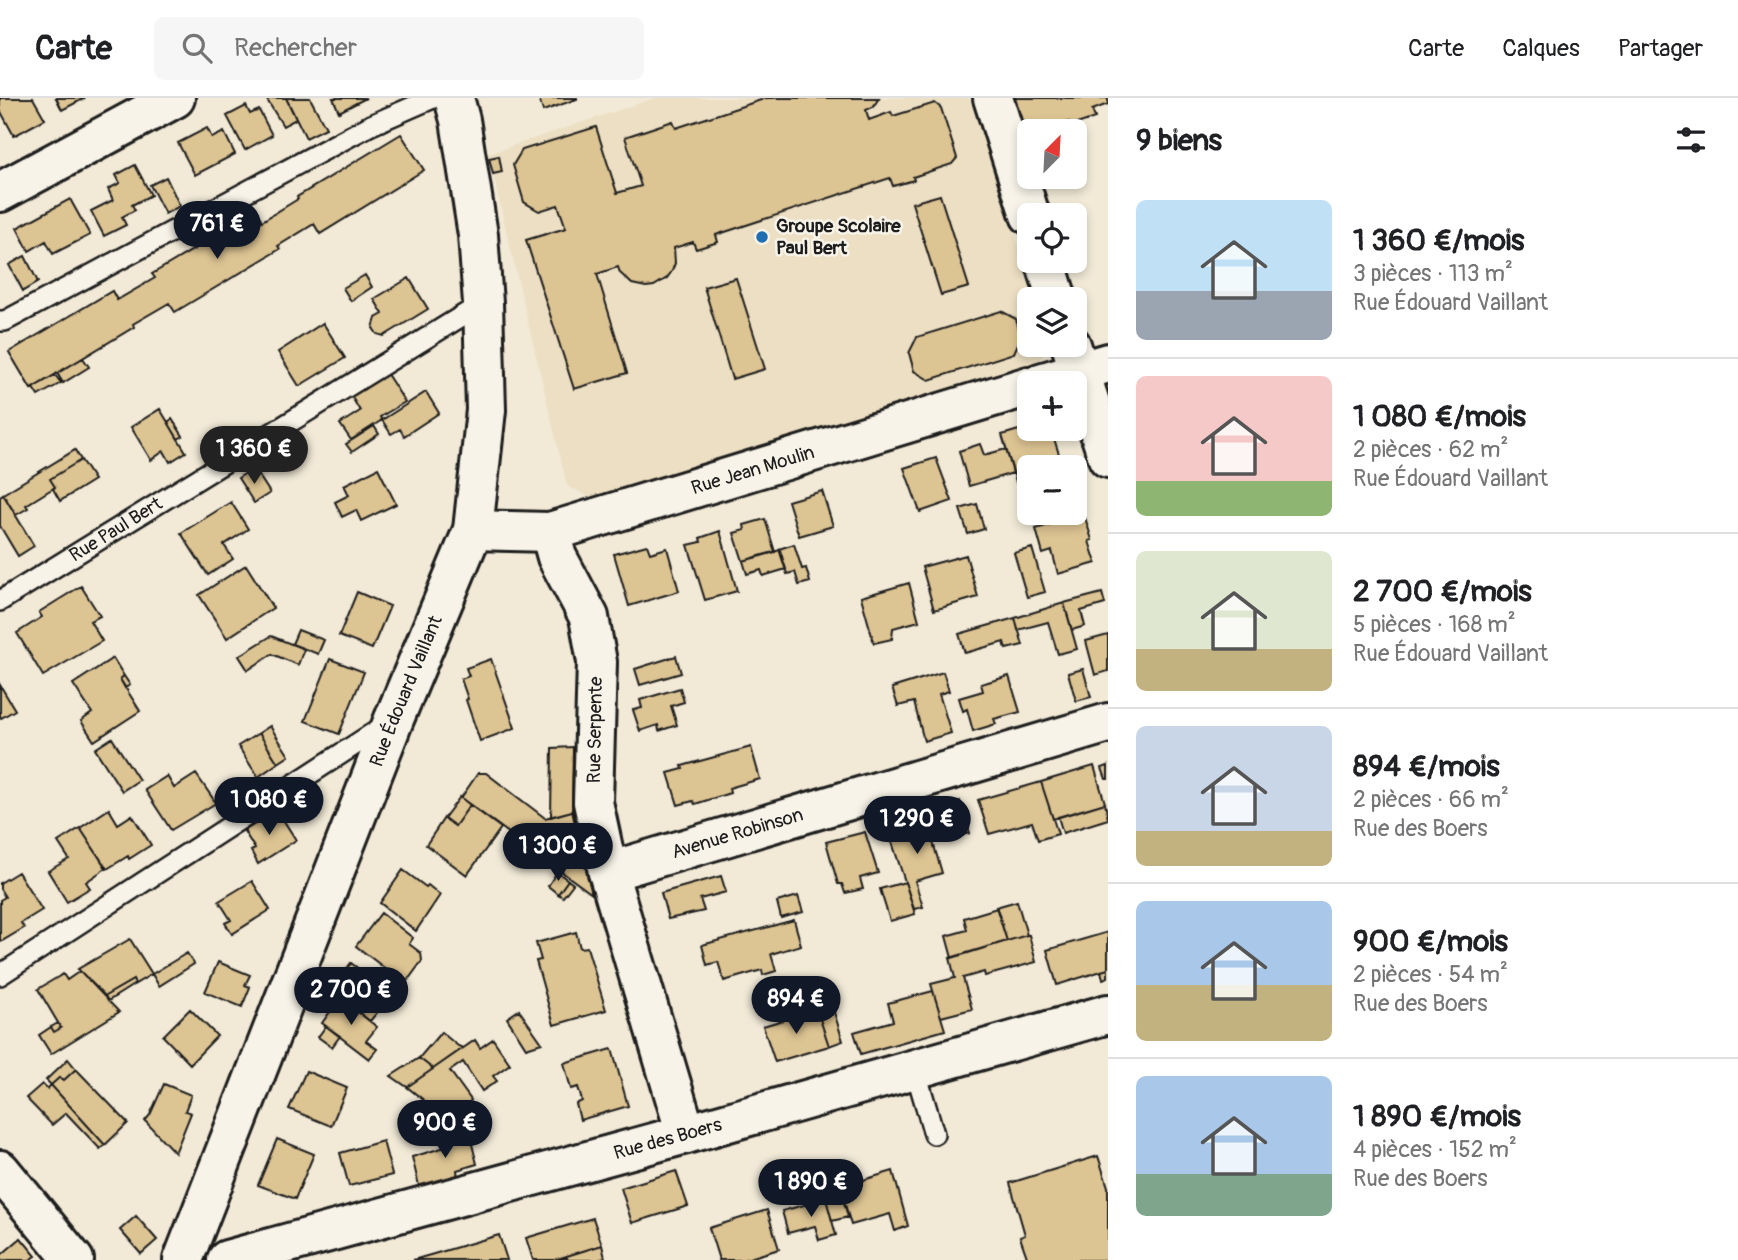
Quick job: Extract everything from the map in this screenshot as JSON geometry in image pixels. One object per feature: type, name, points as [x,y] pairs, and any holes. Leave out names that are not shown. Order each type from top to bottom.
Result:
[{"type":"street","points":[[0,192],[175,98]]},
{"type":"street","name":"Rue Édouard Vaillant","points":[[183,1260],[394,719],[473,530],[486,410],[483,303],[478,235],[460,120],[454,98]]},
{"type":"street","points":[[993,98],[1026,203]]},
{"type":"street","points":[[1064,371],[1086,360],[1108,458]]},
{"type":"street","name":"Rue Jean Moulin","points":[[473,530],[550,532],[1017,390]]},
{"type":"street","name":"Rue Serpente","points":[[550,532],[557,557],[589,617],[597,662],[593,802],[608,872],[686,1134]]},
{"type":"street","name":"Avenue Robinson","points":[[608,872],[1108,723]]},
{"type":"street","name":"Rue des Boers","points":[[227,1260],[1104,1019]]},
{"type":"street","points":[[0,1170],[74,1260]]},
{"type":"lane","points":[[0,321],[5,321],[371,125],[433,98]]},
{"type":"lane","name":"Rue Paul Bert","points":[[0,601],[483,303]]},
{"type":"lane","points":[[0,975],[394,719]]},
{"type":"lane","points":[[915,1069],[934,1134]]},
{"type":"shaded area","name":"Groupe Scolaire Paul Bert","points":[[655,98],[969,98],[1017,242],[1017,273],[1027,273],[1032,287],[1017,287],[1017,357],[1042,357],[1037,366],[594,499],[567,486],[488,154]]},
{"type":"building","points":[[0,98],[33,98],[45,119],[14,136],[0,110]]},
{"type":"building","points":[[56,98],[85,98],[62,110]]},
{"type":"building","points":[[286,98],[296,119],[283,126],[267,100]]},
{"type":"building","points":[[286,98],[310,98],[326,128],[306,138]]},
{"type":"building","points":[[333,98],[366,98],[339,112]]},
{"type":"building","points":[[539,98],[577,98],[577,99],[543,111]]},
{"type":"building","points":[[767,98],[879,98],[873,107],[866,110],[869,120],[891,112],[893,116],[935,103],[941,108],[957,158],[952,164],[913,177],[914,180],[893,186],[890,178],[716,235],[718,242],[696,249],[693,242],[674,248],[675,263],[672,271],[667,278],[654,286],[632,284],[620,273],[618,267],[597,274],[627,373],[574,389],[526,240],[566,228],[558,205],[539,211],[524,202],[513,165],[522,150],[596,127],[617,193],[641,186],[625,137],[673,121],[676,128]]},
{"type":"building","points":[[1012,98],[1108,98],[1108,104],[1092,110],[1095,118],[1087,121],[1019,119]]},
{"type":"building","points":[[246,106],[250,114],[259,110],[272,135],[245,150],[227,116]]},
{"type":"building","points":[[207,128],[212,138],[224,132],[235,154],[195,175],[178,143]]},
{"type":"building","points":[[401,134],[424,170],[320,234],[314,224],[278,246],[280,249],[175,312],[169,303],[31,389],[9,352],[112,291],[117,300],[155,278],[152,274],[257,212],[262,221]]},
{"type":"building","points":[[499,156],[502,172],[493,174],[489,158]]},
{"type":"building","points":[[135,165],[151,195],[132,205],[135,210],[122,217],[126,225],[104,236],[91,211],[113,200],[108,189],[120,183],[116,175]]},
{"type":"building","points":[[166,177],[180,206],[165,214],[150,185]]},
{"type":"building","points":[[940,195],[969,287],[941,295],[912,203]]},
{"type":"building","points":[[70,199],[90,235],[53,254],[46,241],[29,251],[17,228]]},
{"type":"building","points":[[25,256],[38,282],[23,291],[9,265]]},
{"type":"building","points":[[365,275],[372,287],[351,301],[343,288]]},
{"type":"building","points":[[409,278],[428,309],[384,336],[377,334],[373,328],[376,318],[383,314],[374,299]]},
{"type":"building","points":[[736,278],[765,369],[732,379],[704,287]]},
{"type":"building","points":[[1001,311],[1016,319],[1017,323],[1017,346],[1014,353],[929,380],[914,371],[909,353],[917,337]]},
{"type":"building","points":[[323,323],[345,358],[299,386],[278,352]]},
{"type":"building","points":[[83,358],[89,367],[63,383],[57,373]]},
{"type":"building","points":[[385,371],[405,402],[380,417],[382,420],[351,440],[340,424],[360,411],[350,394]]},
{"type":"building","points":[[55,375],[61,383],[38,396],[33,388]]},
{"type":"building","points":[[426,392],[439,413],[404,436],[400,429],[391,434],[382,420]]},
{"type":"building","points":[[160,409],[186,452],[170,462],[164,451],[151,460],[131,427]]},
{"type":"building","points":[[172,419],[183,436],[178,439],[168,422]]},
{"type":"building","points":[[374,426],[379,434],[352,452],[346,444]]},
{"type":"building","points":[[1017,431],[1017,441],[1055,441],[1059,455],[1017,455],[1017,485],[1002,435]]},
{"type":"building","points":[[980,444],[984,455],[1006,449],[1013,473],[969,486],[959,451]]},
{"type":"building","points":[[75,450],[81,460],[50,479],[55,487],[26,505],[28,508],[16,515],[3,494]]},
{"type":"building","points":[[936,458],[952,501],[920,512],[904,468]]},
{"type":"building","points":[[81,460],[94,480],[60,501],[50,479]]},
{"type":"building","points":[[254,468],[270,493],[254,503],[238,478]]},
{"type":"building","points":[[378,468],[396,504],[361,521],[356,510],[342,517],[335,502],[349,495],[344,485]]},
{"type":"building","points":[[822,491],[833,526],[799,536],[788,501]]},
{"type":"building","points":[[3,494],[34,546],[18,556],[0,526],[0,496]]},
{"type":"building","points":[[231,502],[248,529],[224,545],[233,559],[208,575],[181,533]]},
{"type":"building","points":[[977,504],[984,529],[968,534],[960,509]]},
{"type":"building","points":[[765,519],[775,552],[743,561],[734,533],[745,530],[744,525]]},
{"type":"building","points":[[1087,524],[1096,563],[1058,574],[1052,551],[1043,554],[1036,529],[1049,525]]},
{"type":"building","points":[[720,531],[737,591],[705,600],[688,545],[701,542],[700,538]]},
{"type":"building","points":[[794,544],[802,569],[806,568],[810,582],[799,585],[795,572],[787,574],[779,549]]},
{"type":"building","points":[[647,545],[650,553],[667,548],[679,591],[629,606],[614,554]]},
{"type":"building","points":[[1032,548],[1045,592],[1027,597],[1014,553]]},
{"type":"building","points":[[780,550],[786,569],[763,576],[761,570],[747,574],[743,561]]},
{"type":"building","points":[[966,555],[978,597],[934,610],[922,567]]},
{"type":"building","points":[[246,565],[273,608],[227,638],[199,595]]},
{"type":"building","points":[[909,583],[919,621],[893,628],[892,639],[874,643],[861,597]]},
{"type":"building","points":[[81,586],[100,616],[90,621],[102,641],[43,676],[17,633],[42,617],[39,612]]},
{"type":"building","points":[[357,592],[390,606],[372,649],[339,636]]},
{"type":"building","points":[[1102,593],[1105,604],[1081,611],[1085,626],[1072,630],[1064,603]]},
{"type":"building","points":[[1064,603],[1077,649],[1058,654],[1048,622],[1018,630],[1015,618]]},
{"type":"building","points":[[1015,618],[1023,645],[1006,649],[1004,642],[965,653],[959,634]]},
{"type":"building","points":[[298,630],[324,640],[318,654],[292,644]]},
{"type":"building","points":[[1108,635],[1108,671],[1095,675],[1086,641]]},
{"type":"building","points":[[271,636],[304,649],[298,665],[272,654],[248,670],[239,656]]},
{"type":"building","points":[[676,656],[681,673],[640,685],[635,669]]},
{"type":"building","points":[[113,658],[124,676],[120,679],[140,711],[94,741],[81,721],[92,713],[73,684]]},
{"type":"building","points":[[330,659],[364,672],[339,734],[305,721]]},
{"type":"building","points":[[491,659],[515,728],[480,741],[461,679],[469,676],[466,668]]},
{"type":"building","points":[[1083,669],[1091,697],[1076,701],[1068,673]]},
{"type":"building","points":[[943,672],[949,691],[939,694],[951,733],[924,741],[914,702],[898,706],[892,688]]},
{"type":"building","points":[[124,676],[130,685],[125,688],[120,679]]},
{"type":"building","points":[[1009,676],[1020,712],[994,719],[996,724],[973,731],[967,709],[963,711],[959,698],[983,691],[981,684]]},
{"type":"building","points":[[0,685],[15,710],[1,718],[0,716]]},
{"type":"building","points":[[680,688],[684,702],[671,706],[677,725],[659,731],[658,725],[640,731],[633,710],[642,708],[640,700]]},
{"type":"building","points":[[270,726],[289,756],[278,763],[259,733]]},
{"type":"building","points":[[259,733],[278,763],[258,777],[238,746]]},
{"type":"building","points":[[112,738],[139,780],[122,791],[95,749]]},
{"type":"building","points":[[573,747],[572,811],[551,817],[552,748]]},
{"type":"building","points":[[751,747],[760,779],[729,788],[730,793],[695,804],[693,801],[678,805],[668,773],[683,769],[682,766]]},
{"type":"building","points":[[1094,766],[1105,803],[1053,819],[1041,782]]},
{"type":"building","points":[[1108,766],[1108,779],[1106,779],[1102,768]]},
{"type":"building","points":[[478,773],[486,773],[545,818],[572,811],[592,894],[461,798]]},
{"type":"building","points":[[196,774],[216,803],[171,830],[145,790],[167,776],[174,788]]},
{"type":"building","points":[[1041,782],[1058,834],[1038,840],[1032,822],[989,834],[978,800]]},
{"type":"building","points":[[460,797],[470,805],[455,826],[444,818]]},
{"type":"building","points":[[960,801],[970,833],[955,837],[945,805]]},
{"type":"building","points":[[1105,803],[1108,819],[1063,833],[1058,817]]},
{"type":"building","points":[[470,805],[501,828],[467,875],[426,845],[444,818],[455,826]]},
{"type":"building","points":[[109,809],[118,824],[132,815],[151,845],[107,869],[80,828]]},
{"type":"building","points":[[277,810],[296,840],[258,864],[251,851],[255,849],[244,831]]},
{"type":"building","points":[[925,815],[942,873],[915,881],[923,907],[914,909],[891,839],[909,834],[905,820]]},
{"type":"building","points":[[80,828],[106,868],[86,882],[90,888],[67,902],[48,871],[69,859],[58,842]]},
{"type":"building","points":[[865,832],[878,873],[860,878],[863,889],[845,893],[842,884],[838,884],[826,842]]},
{"type":"building","points":[[520,843],[536,855],[527,868],[510,856]]},
{"type":"building","points":[[403,870],[440,895],[416,931],[380,903]]},
{"type":"building","points":[[18,872],[42,910],[21,923],[24,928],[2,941],[0,900],[5,897],[0,883]]},
{"type":"building","points":[[557,872],[568,880],[558,894],[548,886]]},
{"type":"building","points":[[721,876],[726,892],[700,899],[704,911],[668,919],[661,893]]},
{"type":"building","points":[[568,880],[573,884],[563,897],[558,894]]},
{"type":"building","points":[[252,881],[270,910],[232,934],[225,923],[231,920],[219,901]]},
{"type":"building","points":[[905,882],[915,914],[890,921],[880,889]]},
{"type":"building","points":[[798,896],[803,912],[781,918],[777,902]]},
{"type":"building","points":[[1017,901],[1027,935],[1007,941],[996,907]]},
{"type":"building","points":[[997,908],[1007,941],[952,958],[946,936],[967,930],[964,918]]},
{"type":"building","points":[[381,913],[413,938],[409,944],[421,953],[422,961],[408,980],[400,980],[356,946]]},
{"type":"building","points":[[794,920],[801,945],[771,954],[776,971],[763,975],[762,970],[724,981],[718,962],[707,965],[702,945]]},
{"type":"building","points":[[576,932],[580,948],[587,947],[606,1010],[554,1025],[536,961],[541,960],[536,943]]},
{"type":"building","points":[[1108,932],[1108,969],[1057,985],[1047,950]]},
{"type":"building","points":[[1027,935],[1036,962],[985,976],[984,972],[963,978],[972,1009],[941,1017],[931,984],[955,978],[950,958]]},
{"type":"building","points":[[130,939],[152,974],[135,984],[133,980],[105,996],[78,969]]},
{"type":"building","points":[[187,953],[194,964],[159,986],[152,974]]},
{"type":"building","points":[[218,962],[250,975],[245,985],[250,987],[242,1007],[205,992]]},
{"type":"building","points":[[351,963],[392,994],[380,1009],[366,999],[357,1011],[330,991]]},
{"type":"building","points":[[1108,969],[1108,977],[1103,979],[1101,971]]},
{"type":"building","points":[[80,971],[119,1012],[51,1054],[39,1035],[51,1027],[54,1032],[61,1028],[38,989],[63,974],[67,980]]},
{"type":"building","points":[[133,980],[135,984],[108,1001],[105,996]]},
{"type":"building","points":[[933,991],[945,1030],[861,1054],[854,1032],[893,1021],[888,1003]]},
{"type":"building","points":[[340,998],[377,1027],[366,1041],[377,1049],[369,1059],[322,1023]]},
{"type":"building","points":[[366,999],[380,1009],[370,1021],[357,1011]]},
{"type":"building","points":[[832,1006],[843,1041],[829,1046],[817,1010]]},
{"type":"building","points":[[190,1009],[217,1036],[190,1064],[163,1036]]},
{"type":"building","points":[[519,1010],[542,1043],[526,1048],[507,1018]]},
{"type":"building","points":[[817,1010],[829,1046],[775,1062],[763,1026]]},
{"type":"building","points":[[58,1023],[61,1028],[54,1032],[51,1027]]},
{"type":"building","points":[[326,1026],[340,1036],[332,1047],[318,1037]]},
{"type":"building","points":[[441,1032],[463,1048],[433,1069],[419,1058]]},
{"type":"building","points":[[493,1039],[510,1064],[493,1076],[497,1081],[482,1091],[463,1062],[450,1071],[471,1100],[453,1123],[407,1087],[475,1040],[480,1048]]},
{"type":"building","points":[[612,1049],[628,1106],[580,1120],[576,1104],[582,1101],[578,1087],[571,1089],[564,1063]]},
{"type":"building","points":[[419,1058],[433,1069],[407,1087],[391,1076]]},
{"type":"building","points":[[68,1059],[76,1069],[63,1081],[60,1077],[51,1085],[46,1080]]},
{"type":"building","points":[[76,1069],[128,1123],[105,1145],[51,1085],[60,1077],[63,1081]]},
{"type":"building","points":[[306,1071],[347,1088],[331,1126],[289,1109]]},
{"type":"building","points":[[42,1084],[47,1089],[51,1085],[105,1145],[100,1149],[66,1113],[52,1125],[26,1098]]},
{"type":"building","points":[[164,1084],[191,1095],[185,1111],[191,1113],[175,1153],[145,1121]]},
{"type":"building","points":[[461,1129],[470,1136],[477,1164],[457,1170],[458,1179],[420,1190],[412,1157],[445,1147],[442,1134]]},
{"type":"building","points":[[277,1139],[314,1154],[295,1199],[258,1185]]},
{"type":"building","points":[[383,1141],[392,1175],[349,1186],[340,1153]]},
{"type":"building","points":[[1098,1156],[1108,1187],[1108,1260],[1028,1260],[1020,1237],[1025,1235],[1010,1183]]},
{"type":"building","points":[[785,1166],[792,1190],[778,1195],[771,1171]]},
{"type":"building","points":[[676,1171],[688,1206],[632,1223],[621,1188]]},
{"type":"building","points":[[893,1171],[908,1226],[895,1231],[890,1214],[851,1225],[840,1187]]},
{"type":"building","points":[[842,1195],[848,1217],[832,1221],[826,1199]]},
{"type":"building","points":[[826,1199],[836,1235],[819,1240],[815,1226],[788,1233],[782,1211]]},
{"type":"building","points":[[767,1210],[779,1249],[743,1260],[719,1260],[709,1228]]},
{"type":"building","points":[[136,1216],[157,1240],[141,1254],[120,1230]]},
{"type":"building","points":[[593,1218],[602,1245],[554,1260],[533,1260],[526,1238]]},
{"type":"building","points":[[499,1235],[507,1260],[413,1260]]},
{"type":"building","points":[[21,1238],[36,1256],[30,1260],[0,1260],[0,1256]]},
{"type":"building","points":[[602,1245],[605,1258],[554,1260]]},
{"type":"place","name":"Groupe Scolaire Paul Bert","points":[[762,237]]}]
